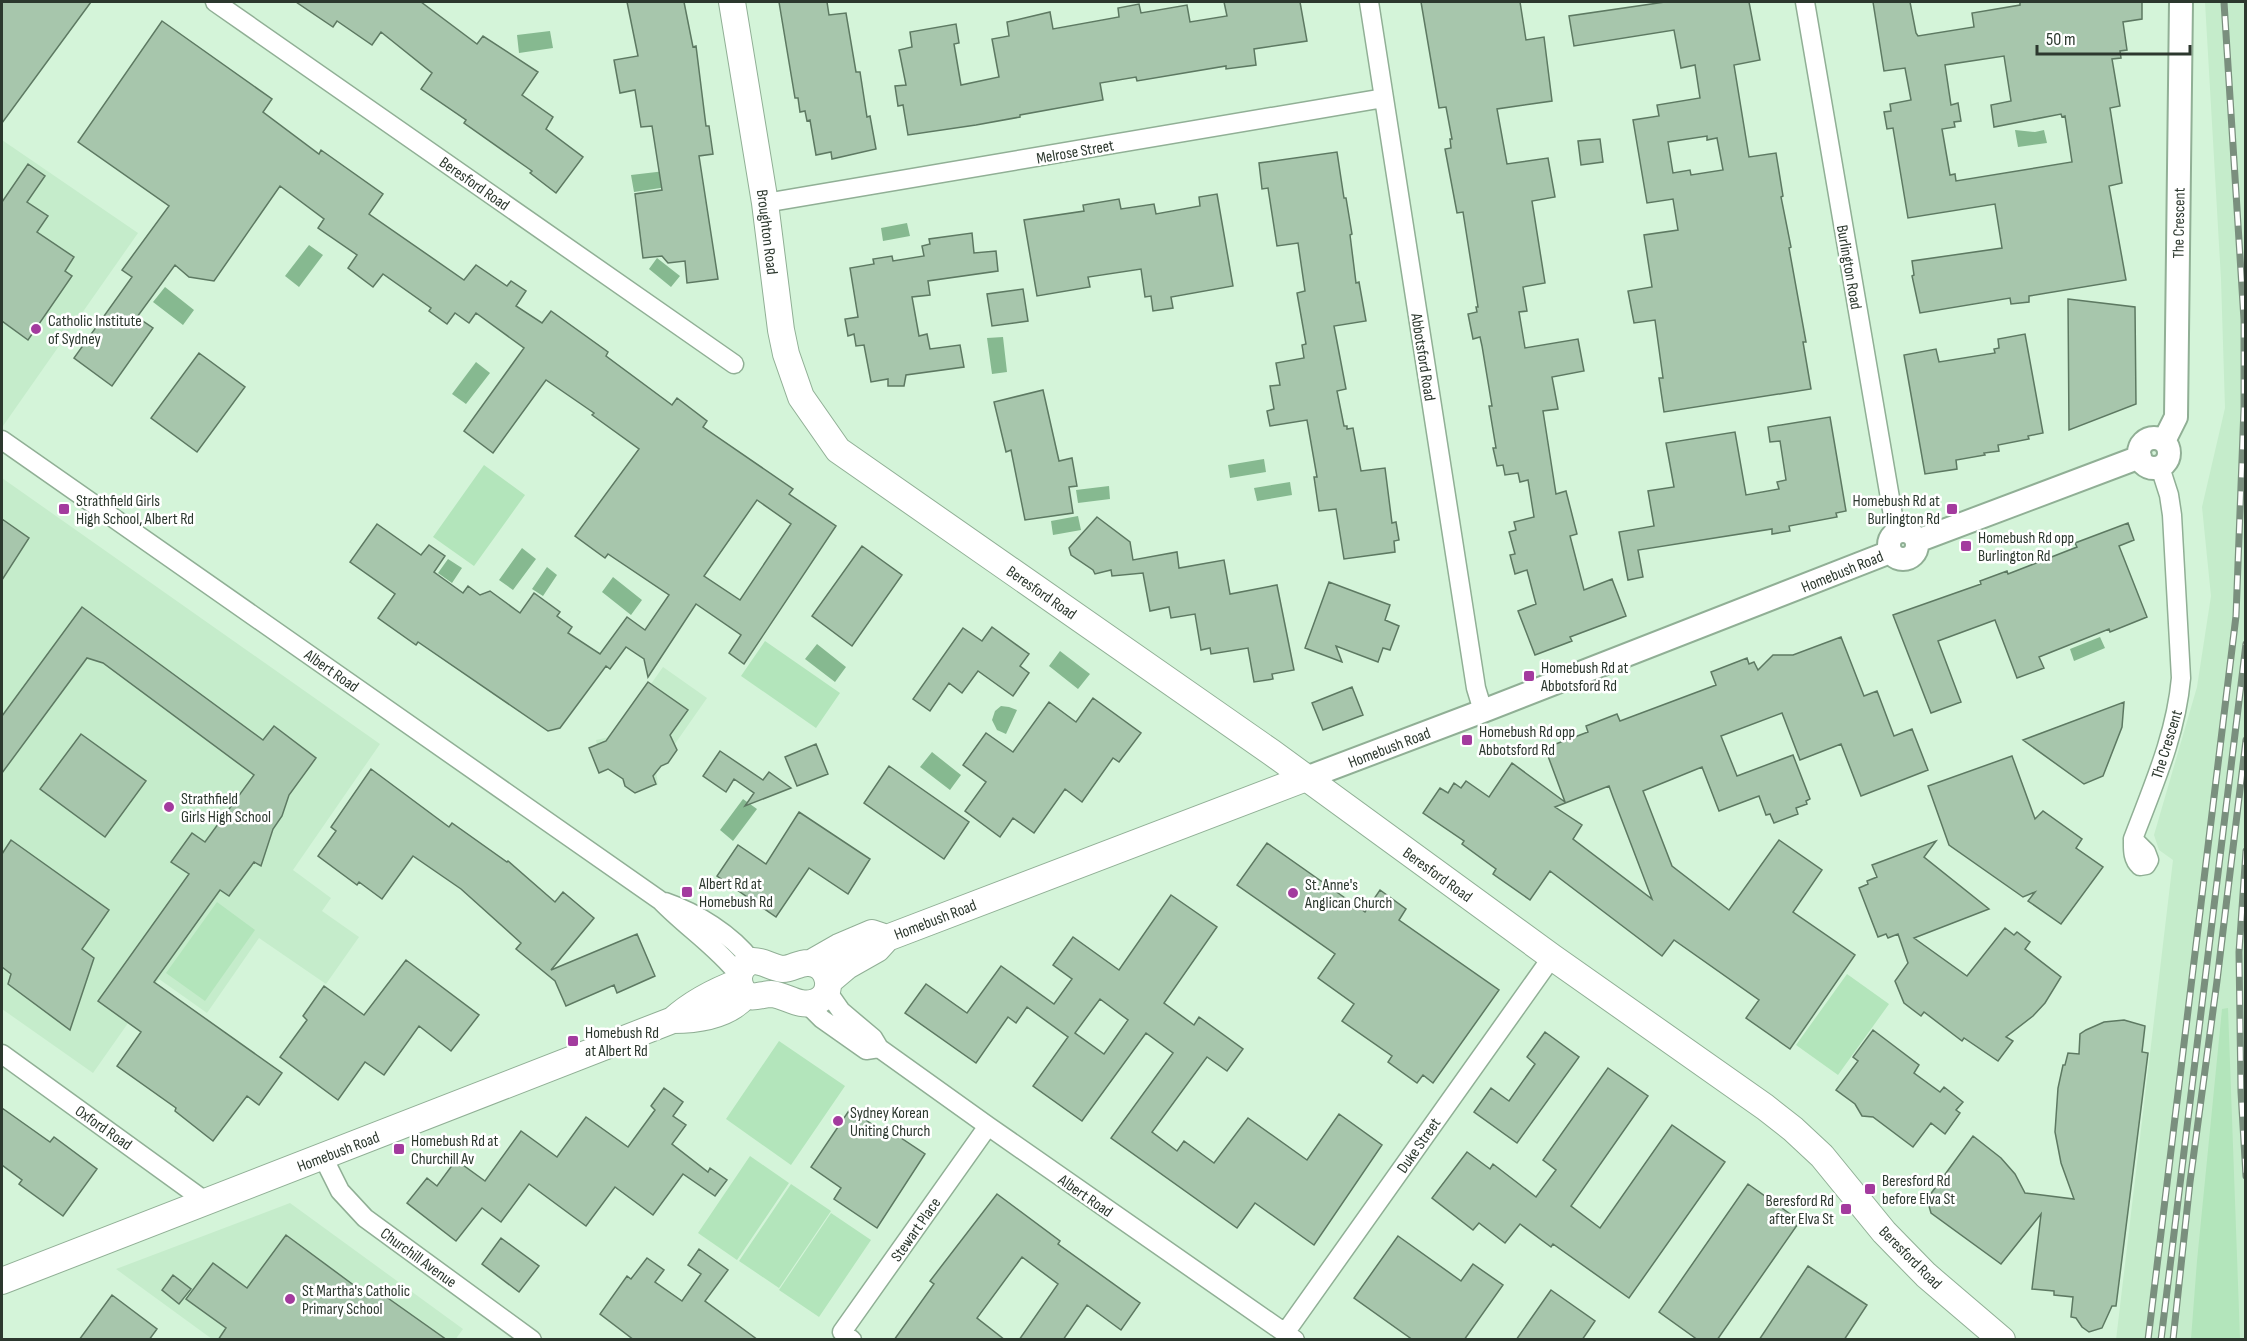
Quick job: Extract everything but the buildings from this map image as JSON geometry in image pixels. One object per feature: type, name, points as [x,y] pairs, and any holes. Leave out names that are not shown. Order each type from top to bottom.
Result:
[{"type":"main road","name":"Broughton Road","points":[[732,2],[765,203],[786,354],[801,397],[838,450]]},
{"type":"main road","name":"Beresford Road","points":[[838,450],[1306,778],[1793,1129],[1846,1183],[1884,1232],[1926,1275],[2002,1340]]},
{"type":"main road","name":"Homebush Road","points":[[821,992],[847,966],[877,949],[887,938],[1306,778]]},
{"type":"main road","name":"Homebush Road","points":[[2,1281],[673,1020],[692,1020],[713,1015],[739,1003],[744,978],[758,961],[783,969],[811,963],[839,946],[872,933],[887,938]]},
{"type":"main road","points":[[744,978],[755,997],[821,992],[822,969],[811,963]]},
{"type":"street","name":"Beresford Road","points":[[215,2],[734,364]]},
{"type":"street","name":"Abbotsford Road","points":[[1369,2],[1476,688],[1483,711]]},
{"type":"street","name":"Burlington Road","points":[[1805,2],[1901,542]]},
{"type":"street","name":"The Crescent","points":[[2164,441],[2176,417],[2181,2]]},
{"type":"street","name":"Melrose Street","points":[[765,203],[1384,98]]},
{"type":"street","points":[[2155,438],[2164,441],[2169,450],[2168,460],[2160,467],[2150,468],[2139,457],[2140,448],[2146,440],[2155,438]]},
{"type":"street","name":"Albert Road","points":[[2,440],[661,901],[684,909],[739,944],[744,978]]},
{"type":"street","name":"Homebush Road","points":[[1306,778],[1483,711],[1901,542],[2139,457]]},
{"type":"street","name":"The Crescent","points":[[2133,839],[2170,739],[2178,705],[2181,678],[2172,515],[2169,495],[2160,467]]},
{"type":"street","name":"Duke Street","points":[[1291,1336],[1552,957]]},
{"type":"street","name":"Albert Road","points":[[821,992],[822,1019],[866,1050],[879,1048],[1291,1336]]},
{"type":"street","name":"Oxford Road","points":[[2,1054],[205,1201]]},
{"type":"street","name":"Stewart Place","points":[[847,1336],[988,1126]]},
{"type":"street","name":"Churchill Avenue","points":[[323,1157],[340,1191],[365,1218],[532,1340]]},
{"type":"shaded area","points":[[2205,2],[2245,2],[2245,1339],[2116,1340],[2173,860],[2159,850],[2154,835],[2197,687],[2211,596],[2202,507],[2225,408],[2221,279]]},
{"type":"shaded area","points":[[550,31],[553,48],[519,53],[517,35]]},
{"type":"shaded area","points":[[2015,130],[2035,132],[2044,130],[2047,143],[2018,147]]},
{"type":"shaded area","name":"Catholic Institute of Sydney","points":[[2,140],[138,233],[3,426],[2,425]]},
{"type":"shaded area","points":[[665,171],[667,187],[634,192],[631,175]]},
{"type":"shaded area","points":[[907,223],[910,236],[883,241],[881,228]]},
{"type":"shaded area","points":[[309,245],[323,255],[299,287],[285,276]]},
{"type":"shaded area","points":[[657,258],[680,276],[671,287],[649,269]]},
{"type":"shaded area","points":[[165,287],[194,310],[183,325],[153,302]]},
{"type":"shaded area","points":[[1003,337],[1007,372],[992,374],[987,338]]},
{"type":"shaded area","points":[[476,362],[490,373],[466,404],[452,394]]},
{"type":"shaded area","points":[[1264,459],[1266,472],[1230,478],[1228,465]]},
{"type":"shaded area","points":[[484,465],[525,495],[474,566],[433,537]]},
{"type":"shaded area","name":"Strathfield Girls High School","points":[[2,478],[380,744],[293,870],[331,898],[322,911],[359,937],[326,984],[259,938],[207,1013],[159,979],[93,1073],[2,1009]]},
{"type":"shaded area","points":[[1290,482],[1292,495],[1257,501],[1254,488]]},
{"type":"shaded area","points":[[1109,486],[1110,499],[1078,503],[1076,490]]},
{"type":"shaded area","points":[[1078,516],[1081,530],[1053,535],[1051,521]]},
{"type":"shaded area","points":[[522,548],[536,559],[513,590],[499,580]]},
{"type":"shaded area","points":[[448,559],[462,568],[452,583],[438,573]]},
{"type":"shaded area","points":[[547,567],[557,575],[543,596],[532,589]]},
{"type":"shaded area","points":[[613,577],[642,600],[631,615],[602,592]]},
{"type":"shaded area","points":[[2100,637],[2105,648],[2074,661],[2070,649]]},
{"type":"shaded area","points":[[765,641],[840,693],[816,728],[741,676]]},
{"type":"shaded area","points":[[817,644],[846,667],[835,682],[805,659]]},
{"type":"shaded area","points":[[1060,651],[1090,674],[1078,689],[1049,666]]},
{"type":"shaded area","points":[[663,667],[707,698],[656,771],[658,785],[631,790],[628,777],[600,764],[596,740],[614,736]]},
{"type":"shaded area","points":[[1001,706],[1017,710],[1006,734],[997,730],[992,720],[995,711]]},
{"type":"shaded area","points":[[932,752],[961,775],[950,790],[920,767]]},
{"type":"shaded area","points":[[743,799],[757,809],[733,841],[720,830]]},
{"type":"shaded area","points":[[217,902],[255,930],[205,1001],[166,973]]},
{"type":"shaded area","points":[[1847,974],[1889,1004],[1838,1075],[1796,1045]]},
{"type":"shaded area","points":[[2228,1008],[2240,1339],[2191,1339],[2222,1009]]},
{"type":"shaded area","points":[[779,1041],[845,1086],[791,1165],[726,1119]]},
{"type":"shaded area","points":[[750,1156],[789,1183],[737,1260],[698,1233]]},
{"type":"shaded area","points":[[791,1184],[831,1211],[779,1288],[739,1261]]},
{"type":"shaded area","name":"St Martha's Catholic Primary School","points":[[290,1203],[463,1329],[455,1340],[212,1339],[116,1269]]},
{"type":"shaded area","points":[[831,1213],[871,1240],[819,1317],[779,1290]]},
{"type":"railway","points":[[2148,1340],[2236,616],[2244,408],[2244,320],[2224,2]]},
{"type":"railway","points":[[2161,1340],[2246,644]]},
{"type":"railway","points":[[2173,1340],[2190,1182],[2246,740]]},
{"type":"railway","points":[[2246,851],[2239,952],[2241,1092],[2246,1176]]},
{"type":"place","name":"Catholic Institute of Sydney","points":[[36,329]]},
{"type":"place","name":"Strathfield Girls High School, Albert Rd","points":[[64,509]]},
{"type":"place","name":"Homebush Rd at Burlington Rd","points":[[1952,509]]},
{"type":"place","name":"Homebush Rd opp Burlington Rd","points":[[1966,546]]},
{"type":"place","name":"Homebush Rd at Abbotsford Rd","points":[[1529,676]]},
{"type":"place","name":"Homebush Rd opp Abbotsford Rd","points":[[1467,740]]},
{"type":"place","name":"Strathfield Girls High School","points":[[169,807]]},
{"type":"place","name":"Albert Rd at Homebush Rd","points":[[687,892]]},
{"type":"place","name":"St. Anne's Anglican Church","points":[[1293,893]]},
{"type":"place","name":"Homebush Rd at Albert Rd","points":[[573,1041]]},
{"type":"place","name":"Sydney Korean Uniting Church","points":[[838,1121]]},
{"type":"place","name":"Homebush Rd at Churchill Av","points":[[399,1149]]},
{"type":"place","name":"Beresford Rd before Elva St","points":[[1870,1189]]},
{"type":"place","name":"Beresford Rd after Elva St","points":[[1846,1209]]},
{"type":"place","name":"St Martha's Catholic Primary School","points":[[290,1299]]}]
